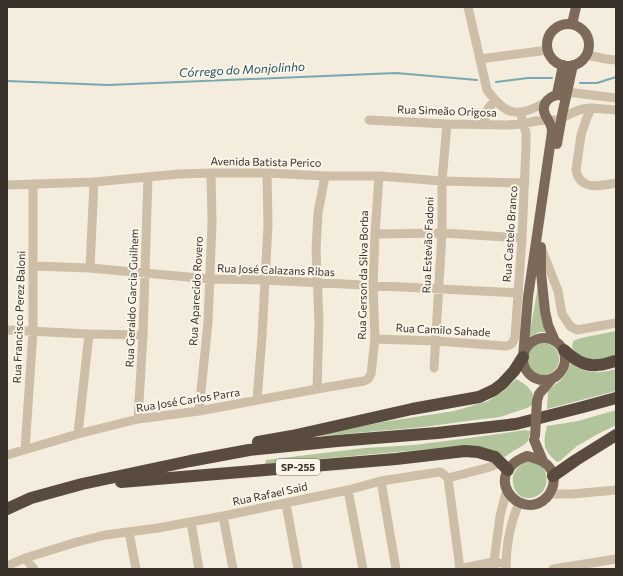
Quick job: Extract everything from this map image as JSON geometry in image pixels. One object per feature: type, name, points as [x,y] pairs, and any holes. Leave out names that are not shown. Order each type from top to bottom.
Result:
[{"type":"highway","points":[[564,350],[583,364],[597,366],[616,361]]},
{"type":"highway","name":"SP-255","points":[[190,461],[235,447],[478,396],[494,390],[502,384],[514,371],[523,357]]},
{"type":"highway","name":"SP-255","points":[[7,509],[31,498],[82,484],[249,450],[337,441],[437,434],[516,424],[616,398]]},
{"type":"highway","points":[[553,476],[616,436]]},
{"type":"highway","name":"SP-255","points":[[82,484],[188,477],[465,452],[488,454],[495,457],[504,466]]},
{"type":"main road","points":[[572,24],[576,7]]},
{"type":"main road","points":[[572,24],[585,32],[589,47],[587,55],[578,63],[568,65],[558,63],[553,60],[548,50],[547,43],[549,36],[558,26],[572,24]]},
{"type":"main road","points":[[555,341],[548,325],[545,311],[541,273],[541,248],[568,65]]},
{"type":"main road","points":[[552,380],[541,381],[533,378],[524,367],[523,357],[528,297],[552,132],[544,110],[546,102],[551,98],[563,95]]},
{"type":"main road","points":[[523,357],[527,346],[532,341],[539,338],[546,337],[553,339],[562,346],[564,350],[566,364],[563,371],[552,380],[538,397]]},
{"type":"main road","points":[[527,456],[535,438],[538,397],[533,378]]},
{"type":"main road","points":[[535,438],[543,460]]},
{"type":"main road","points":[[527,456],[543,460],[548,464],[553,476],[554,485],[550,494],[538,504],[525,505],[519,503],[511,497],[506,488],[504,466],[512,464],[516,460],[527,456]]},
{"type":"street","points":[[468,7],[487,90],[484,114],[486,125]]},
{"type":"street","points":[[480,59],[548,50]]},
{"type":"street","points":[[587,55],[616,60]]},
{"type":"street","points":[[487,90],[496,101],[510,111],[520,112],[538,107],[546,102]]},
{"type":"street","points":[[563,95],[616,98]]},
{"type":"street","points":[[484,114],[496,101]]},
{"type":"street","points":[[561,119],[582,109],[591,108],[616,110]]},
{"type":"street","points":[[591,108],[581,135],[576,170],[577,175],[580,180],[592,186],[597,187],[616,183]]},
{"type":"street","name":"Rua Castelo Branco","points":[[511,345],[515,337],[525,183],[526,133],[520,112]]},
{"type":"street","name":"Rua Simeão Origosa","points":[[369,120],[506,125],[561,119]]},
{"type":"street","name":"Rua Estevão Fadoni","points":[[434,368],[442,233],[442,181],[447,124]]},
{"type":"street","points":[[257,400],[268,225],[267,172]]},
{"type":"street","name":"Avenida Batista Perico","points":[[7,186],[94,182],[212,173],[267,172],[325,176],[379,176],[442,181],[525,183]]},
{"type":"street","name":"Rua Aparecido Rovero","points":[[199,411],[210,279],[212,173]]},
{"type":"street","points":[[316,389],[319,321],[316,249],[318,213],[325,176]]},
{"type":"street","name":"Rua Gerson da Silva Borba","points":[[371,374],[375,339],[373,286],[379,176]]},
{"type":"street","name":"Rua Geraldo Garcia Guilhem","points":[[138,419],[143,335],[148,177]]},
{"type":"street","points":[[90,268],[94,182]]},
{"type":"street","name":"Rua Francisco Perez Baloni","points":[[25,450],[33,330],[33,184]]},
{"type":"street","points":[[375,234],[442,233],[522,238]]},
{"type":"street","points":[[541,248],[558,291],[562,314],[570,326],[578,330],[616,324]]},
{"type":"street","name":"Rua José Calazans Ribas","points":[[34,266],[145,272],[210,279],[265,280],[518,294]]},
{"type":"street","points":[[7,330],[143,335]]},
{"type":"street","points":[[78,434],[88,334]]},
{"type":"street","name":"Rua Camilo Sahade","points":[[375,339],[436,341],[505,346],[511,345]]},
{"type":"street","name":"Rua José Carlos Parra","points":[[8,456],[78,434],[138,419],[199,411],[364,381],[368,379],[371,374]]},
{"type":"street","points":[[504,466],[448,478],[460,569],[506,566],[510,531],[514,514],[519,503]]},
{"type":"street","name":"Rua Rafael Said","points":[[7,566],[25,558],[106,535],[158,528],[286,504],[381,481],[439,472],[448,478]]},
{"type":"street","points":[[381,481],[396,569]]},
{"type":"street","points":[[493,566],[500,516],[506,488]]},
{"type":"street","points":[[348,490],[363,569]]},
{"type":"street","points":[[550,494],[572,494],[616,490]]},
{"type":"street","points":[[286,504],[298,569]]},
{"type":"street","points":[[223,516],[233,569]]},
{"type":"street","points":[[191,522],[199,569]]},
{"type":"street","points":[[129,532],[136,569]]},
{"type":"street","points":[[25,558],[34,569]]},
{"type":"street","points":[[553,569],[616,559]]},
{"type":"green space","points":[[538,286],[547,332],[539,332],[529,337]]},
{"type":"green space","points":[[616,331],[616,356],[597,360],[586,359],[581,357],[572,347],[573,341],[581,338]]},
{"type":"green space","points":[[540,343],[546,343],[555,347],[559,359],[555,371],[546,375],[540,375],[531,371],[527,362],[527,356],[531,347]]},
{"type":"green space","points":[[570,363],[576,367],[592,372],[603,372],[616,369],[616,391],[547,409],[548,391],[565,376]]},
{"type":"green space","points":[[516,379],[530,389],[533,394],[532,405],[500,417],[424,427],[321,436],[324,434],[383,422],[454,411],[488,401],[505,390]]},
{"type":"green space","points":[[616,410],[616,425],[577,446],[560,461],[557,462],[546,450],[544,442],[547,426],[578,421]]},
{"type":"green space","points":[[525,430],[530,431],[527,442],[505,457],[498,453],[462,446],[265,464],[266,460],[365,448],[414,445]]},
{"type":"green space","points":[[527,461],[542,466],[546,474],[544,490],[533,498],[521,496],[516,491],[513,483],[514,473]]},
{"type":"waterway","name":"Córrego do Monjolinho","points":[[7,81],[108,85],[396,73],[477,80]]},
{"type":"waterway","name":"Córrego do Monjolinho","points":[[580,83],[597,83],[616,77]]},
{"type":"waterway","name":"Córrego do Monjolinho","points":[[496,82],[528,78],[552,78]]}]
